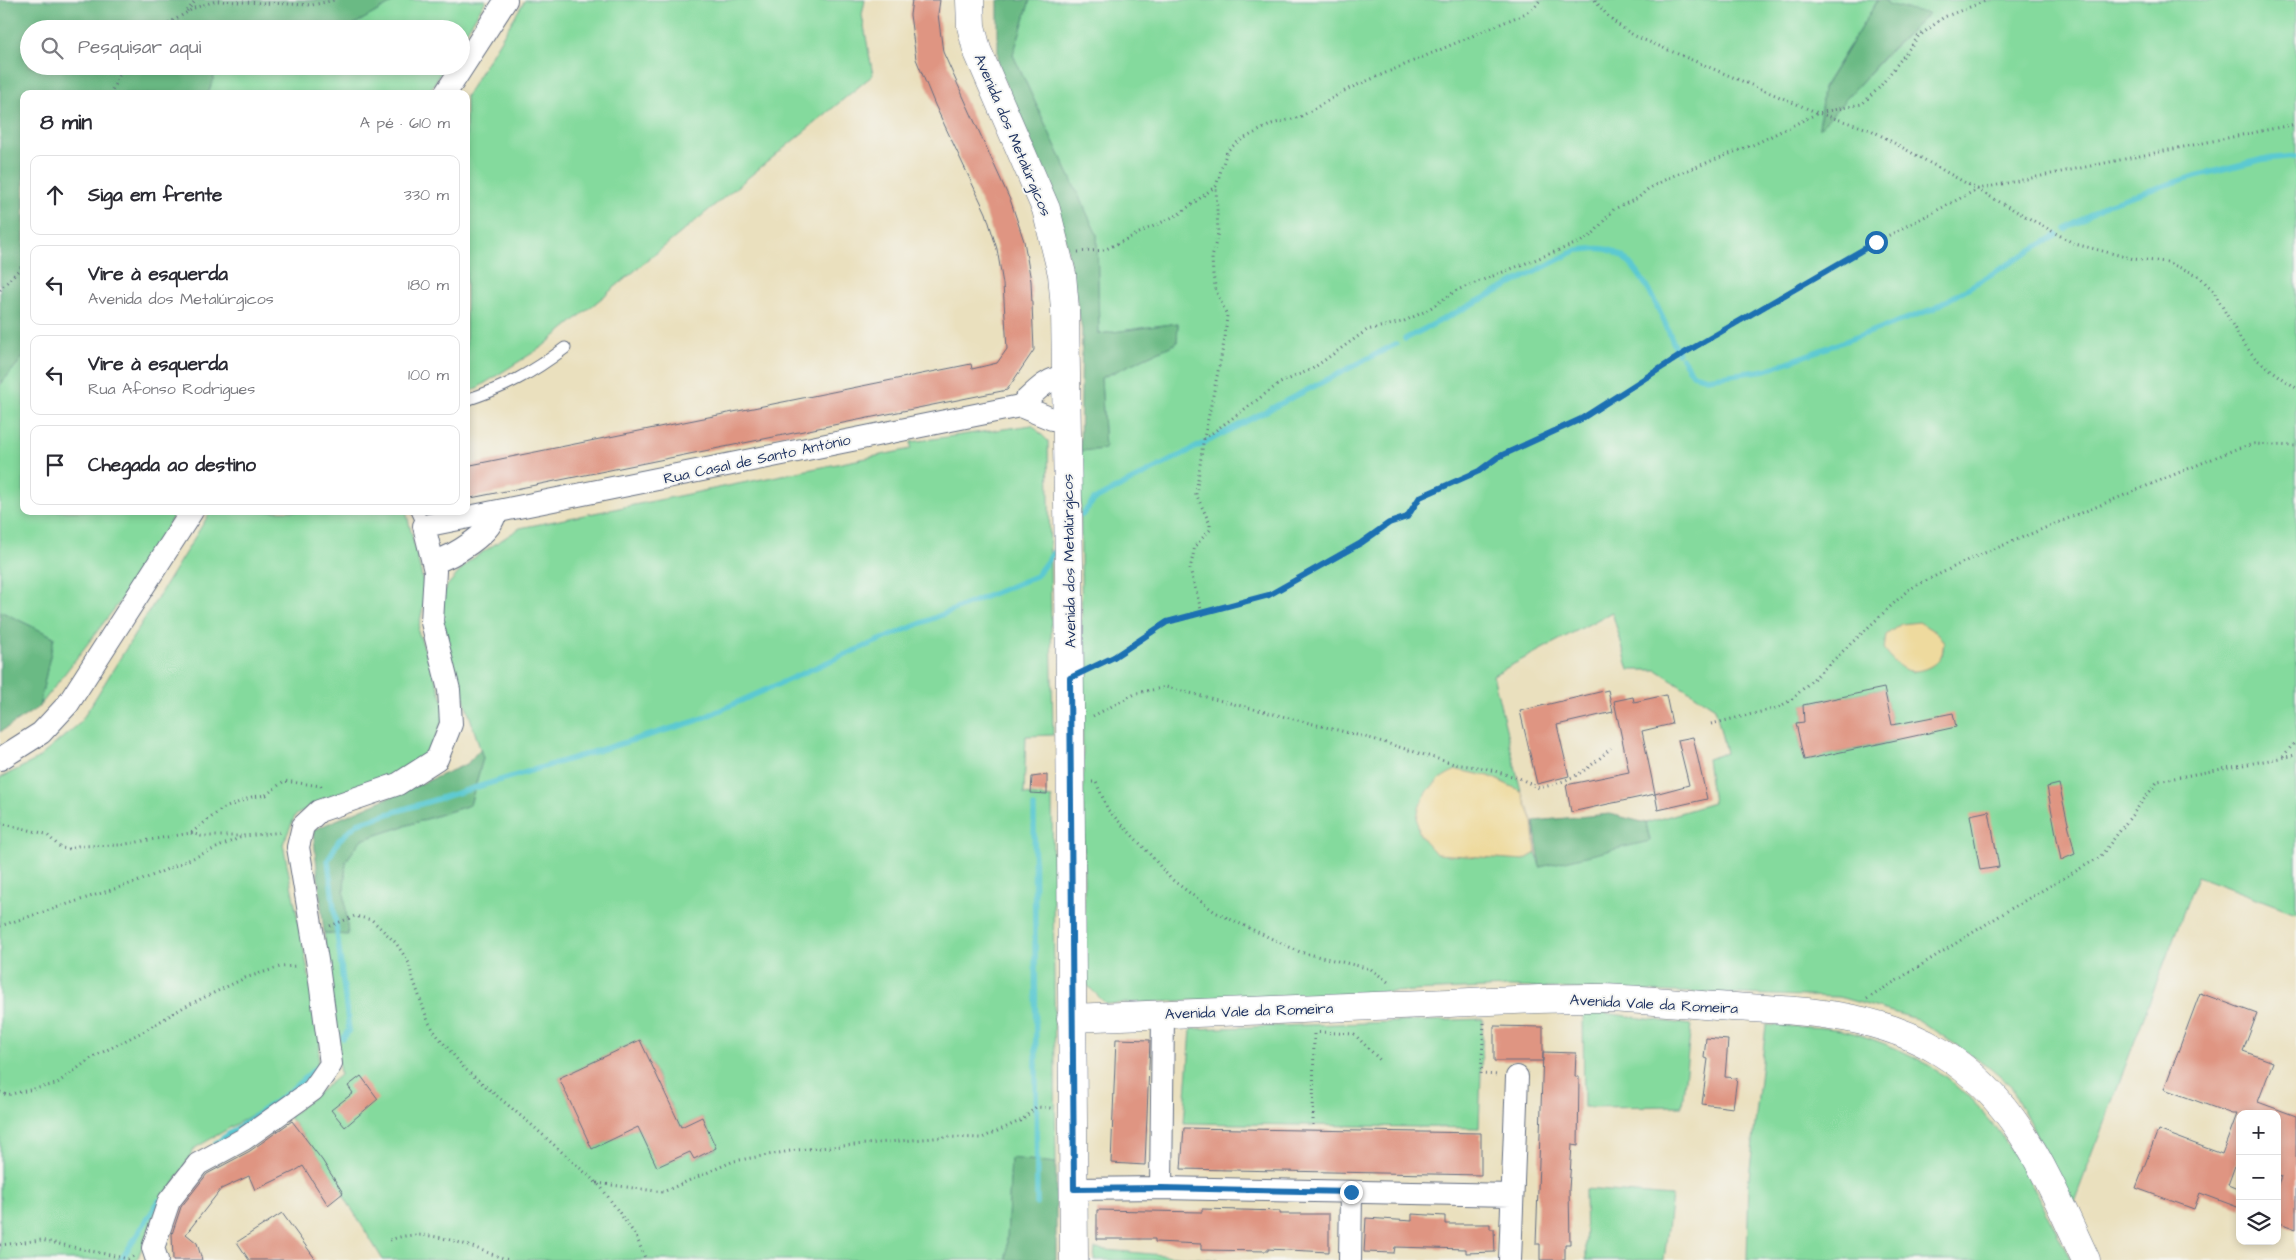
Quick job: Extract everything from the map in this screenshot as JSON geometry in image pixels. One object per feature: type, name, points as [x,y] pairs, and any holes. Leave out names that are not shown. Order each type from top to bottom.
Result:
[{"type":"main road","name":"Avenida dos Metalúrgicos","points":[[970,0],[971,26],[977,50],[1046,209],[1058,254],[1065,309],[1070,678],[1074,1260]]},
{"type":"main road","name":"Avenida Vale da Romeira","points":[[1072,1018],[1164,1014],[1314,1020],[1398,1005],[1601,998],[1814,1012],[1885,1026],[1916,1038],[1944,1054],[1974,1075],[1998,1098],[2023,1133],[2086,1260]]},
{"type":"street","points":[[470,55],[506,0]]},
{"type":"street","points":[[448,90],[457,75]]},
{"type":"street","points":[[1066,376],[1054,377],[1046,382],[1020,406],[1052,419],[1067,420]]},
{"type":"street","name":"Rua Casal de Santo António","points":[[301,835],[303,826],[319,811],[398,784],[437,759],[451,724],[450,690],[432,622],[434,562],[421,519],[495,513],[1020,406]]},
{"type":"street","points":[[434,562],[455,554],[484,531],[491,525],[495,513]]},
{"type":"street","points":[[0,759],[41,733],[68,704],[189,515]]},
{"type":"street","points":[[155,1254],[169,1201],[198,1164],[244,1139],[313,1090],[331,1064],[318,966],[298,847],[301,835]]},
{"type":"street","points":[[1161,1188],[1164,1014]]},
{"type":"street","points":[[1510,1260],[1517,1077]]},
{"type":"street","points":[[1074,1189],[1161,1188],[1512,1195]]},
{"type":"street","points":[[1350,1260],[1351,1192]]},
{"type":"lane","points":[[470,399],[510,385],[542,366],[565,348]]},
{"type":"path","points":[[184,13],[196,0]]},
{"type":"path","points":[[174,20],[184,13],[216,1],[303,6],[335,0]]},
{"type":"path","points":[[1202,613],[1190,569],[1195,546],[1210,530],[1210,524],[1196,494],[1204,439],[1226,338],[1227,315],[1216,291],[1212,258],[1218,233],[1216,186],[1227,151],[1239,140],[1272,124],[1300,116],[1348,89],[1526,12],[1540,0]]},
{"type":"path","points":[[1595,0],[1606,15],[1618,26],[1635,36],[1818,113],[1871,130],[2075,244],[2134,259],[2166,262],[2198,275],[2214,292],[2241,340],[2256,359],[2296,388]]},
{"type":"path","points":[[1204,439],[1280,383],[1312,369],[1367,330],[1402,322],[1426,311],[1457,290],[1580,242],[1592,235],[1614,209],[1638,198],[1648,188],[1670,176],[1756,144],[1818,113],[1862,104],[1879,88],[1918,37],[1944,17],[1988,0]]},
{"type":"path","points":[[112,90],[120,75]]},
{"type":"path","points":[[1070,678],[1114,657],[1167,622],[1269,595],[1284,588],[1308,572],[1361,543],[1389,523],[1407,517],[1420,497],[1479,471],[1498,457],[1581,419],[1686,352],[1876,242],[1978,189],[2296,124]]},
{"type":"path","points":[[1058,254],[1104,250],[1179,214],[1216,186]]},
{"type":"path","points":[[0,290],[20,268]]},
{"type":"path","points":[[1711,724],[1777,708],[1791,700],[1909,589],[1970,559],[2236,449],[2254,444],[2296,446]]},
{"type":"path","points":[[1070,726],[1082,722],[1137,693],[1166,687],[1373,739],[1454,764],[1484,768],[1519,778],[1539,788],[1566,782],[1587,771],[1611,748]]},
{"type":"path","points":[[2283,756],[2296,741]]},
{"type":"path","points":[[1840,1016],[2012,908],[2100,858],[2158,781],[2296,755]]},
{"type":"path","points":[[191,833],[222,810],[252,797],[266,795],[284,781],[321,786],[326,797],[335,804]]},
{"type":"path","points":[[1070,782],[1096,782],[1108,810],[1170,878],[1215,912],[1300,952],[1372,969],[1399,992],[1398,1005]]},
{"type":"path","points":[[0,823],[46,834],[61,848],[68,849],[78,846],[120,845],[191,833],[224,837],[272,832],[301,835]]},
{"type":"path","points":[[0,926],[142,880],[244,836]]},
{"type":"path","points":[[312,931],[356,916],[372,920],[396,943],[409,963],[428,1021],[436,1034],[464,1069],[598,1183],[636,1236],[646,1260]]},
{"type":"path","points":[[0,1092],[7,1095],[56,1084],[93,1057],[144,1031],[184,1007],[245,978],[280,967],[318,966]]},
{"type":"path","points":[[1484,1002],[1481,1074],[1517,1077]]},
{"type":"path","points":[[1313,1125],[1314,1020],[1354,1034],[1380,1060]]},
{"type":"path","points":[[598,1183],[663,1192],[734,1161],[806,1149],[946,1137],[982,1138],[1022,1120],[1036,1107],[1060,1109]]},
{"type":"path","points":[[390,1240],[416,1234],[440,1238],[508,1260]]},
{"type":"path","points":[[0,1245],[41,1240],[128,1259],[155,1254]]},
{"type":"green space","points":[[0,0],[397,0],[362,20],[20,20],[20,75],[215,75],[209,90],[20,90],[20,361],[0,385]]},
{"type":"green space","points":[[397,0],[486,0],[470,26],[470,20],[362,20]]},
{"type":"green space","points":[[525,0],[865,0],[862,15],[873,75],[542,347],[474,390],[470,390],[470,90]]},
{"type":"green space","points":[[998,0],[1030,0],[1013,55],[1097,235],[1099,334],[1178,323],[1177,343],[1101,378],[1105,449],[1080,451],[1082,330],[1064,232],[998,65]]},
{"type":"green space","points":[[1030,0],[1878,0],[1823,88],[1819,128],[1891,50],[1928,15],[1888,4],[1885,0],[2296,0],[2296,913],[2197,876],[2073,1205],[2010,1085],[1985,1064],[1917,1019],[1839,997],[1509,987],[1106,1004],[1085,983],[1080,451],[1105,449],[1101,378],[1177,343],[1178,323],[1099,334],[1097,235],[1013,55]],"holes":[[[1612,612],[1629,670],[1657,670],[1715,708],[1726,753],[1707,759],[1713,803],[1646,823],[1650,840],[1540,867],[1536,853],[1523,860],[1489,776],[1521,791],[1493,675]],[[1937,633],[1944,643],[1942,655],[1913,672],[1894,661]],[[1884,688],[1895,741],[1804,760],[1796,724],[1804,722],[1803,705]]]},
{"type":"green space","points":[[1878,0],[1885,0],[1888,4],[1929,14],[1890,50],[1819,129],[1823,89]]},
{"type":"green space","points":[[215,75],[440,75],[430,90],[209,90]]},
{"type":"green space","points":[[20,361],[20,515],[174,515],[138,578],[39,707],[54,637],[0,611],[0,385]]},
{"type":"green space","points":[[1032,425],[1048,441],[1053,735],[1026,736],[1024,794],[1052,798],[1056,1163],[1011,1159],[1006,1260],[383,1260],[323,1162],[289,1117],[340,1075],[324,933],[348,935],[344,890],[346,861],[361,840],[470,805],[483,758],[437,613],[446,587],[469,561],[520,528],[911,449],[911,442]],"holes":[[[640,1040],[681,1127],[702,1117],[716,1149],[694,1159],[690,1152],[657,1167],[638,1127],[592,1149],[559,1078]]]},
{"type":"green space","points":[[209,515],[407,515],[426,593],[418,631],[444,703],[444,717],[431,749],[403,771],[310,806],[295,816],[283,844],[321,1037],[317,1071],[300,1087],[195,1148],[154,1217],[137,1260],[0,1260],[0,778],[36,760],[80,723]]},
{"type":"green space","points":[[0,611],[54,637],[39,707],[0,732]]},
{"type":"green space","points":[[480,749],[483,758],[470,805],[361,840],[346,861],[344,890],[348,935],[324,933],[313,830],[467,764]]},
{"type":"green space","points":[[1610,814],[1646,823],[1650,841],[1540,867],[1534,821]]},
{"type":"green space","points":[[1583,1010],[1691,1025],[1682,1106],[1584,1107]]},
{"type":"green space","points":[[1483,1019],[1479,1128],[1184,1123],[1191,1029]]},
{"type":"green space","points":[[1766,1025],[1826,1028],[1860,1035],[1885,1044],[1921,1061],[1951,1081],[1977,1105],[1999,1132],[2036,1193],[2071,1260],[1747,1260],[1749,1178]]},
{"type":"green space","points":[[1011,1158],[1056,1163],[1056,1260],[1006,1260]]},
{"type":"green space","points":[[1585,1189],[1672,1196],[1664,1260],[1586,1260]]},
{"type":"green space","points":[[1095,1249],[1218,1260],[1094,1260]]},
{"type":"sand","points":[[1919,622],[1937,633],[1944,642],[1942,653],[1936,663],[1926,669],[1909,671],[1893,661],[1884,650],[1886,635],[1901,624]]},
{"type":"sand","points":[[1457,770],[1489,776],[1521,791],[1533,821],[1536,853],[1524,860],[1436,854],[1420,835],[1417,822],[1418,812],[1421,803],[1432,786],[1440,779]]},
{"type":"building","points":[[912,0],[940,0],[938,14],[943,52],[1011,202],[1024,241],[1031,281],[1034,350],[1007,390],[470,498],[470,465],[971,364],[972,369],[997,363],[1007,349],[1003,284],[997,249],[986,213],[935,105],[916,59],[910,15]]},
{"type":"building","points":[[1884,688],[1892,725],[1953,713],[1956,727],[1804,760],[1796,723],[1804,722],[1803,705]]},
{"type":"building","points":[[1608,690],[1613,712],[1557,725],[1569,776],[1537,784],[1520,711]]},
{"type":"building","points":[[1666,695],[1672,724],[1642,731],[1655,794],[1571,812],[1566,785],[1629,772],[1614,701],[1633,697],[1634,702]]},
{"type":"building","points":[[1693,737],[1707,799],[1658,810],[1655,794],[1689,785],[1678,740]]},
{"type":"building","points":[[1047,775],[1047,794],[1031,793],[1032,777]]},
{"type":"building","points":[[2059,784],[2075,854],[2061,860],[2047,787]]},
{"type":"building","points":[[1989,811],[1999,867],[1980,870],[1970,815]]},
{"type":"building","points":[[2200,993],[2257,1014],[2243,1051],[2273,1062],[2258,1102],[2280,1110],[2236,1110],[2236,1114],[2232,1114],[2164,1089]]},
{"type":"building","points":[[1494,1026],[1543,1027],[1543,1061],[1494,1061]]},
{"type":"building","points":[[1706,1038],[1728,1040],[1725,1077],[1737,1078],[1733,1108],[1702,1104],[1708,1059],[1704,1058]]},
{"type":"building","points":[[1116,1039],[1150,1040],[1145,1165],[1111,1163]]},
{"type":"building","points":[[640,1040],[681,1127],[702,1117],[716,1148],[694,1159],[690,1152],[657,1167],[638,1127],[592,1149],[559,1078]]},
{"type":"building","points":[[1543,1052],[1576,1053],[1575,1077],[1579,1077],[1578,1146],[1572,1145],[1569,1189],[1570,1244],[1565,1244],[1565,1260],[1540,1260],[1540,1244],[1536,1244]]},
{"type":"building","points":[[361,1076],[378,1099],[345,1127],[331,1110],[353,1093],[348,1086]]},
{"type":"building","points":[[2281,1110],[2296,1116],[2296,1229],[2281,1223]]},
{"type":"building","points":[[2236,1117],[2236,1163],[2228,1185],[2236,1188],[2236,1206],[2200,1193],[2194,1209],[2136,1188],[2158,1130],[2222,1154]]},
{"type":"building","points":[[292,1121],[322,1160],[343,1193],[328,1205],[303,1166],[255,1190],[249,1176],[221,1189],[186,1234],[197,1243],[202,1260],[173,1260],[172,1234],[181,1207],[207,1174],[250,1151]]},
{"type":"building","points":[[1184,1128],[1481,1133],[1481,1175],[1181,1169]]},
{"type":"building","points":[[1202,1209],[1280,1211],[1280,1214],[1329,1214],[1329,1252],[1268,1249],[1268,1251],[1201,1250],[1201,1244],[1155,1242],[1155,1239],[1097,1239],[1097,1210],[1202,1212]]},
{"type":"building","points":[[282,1213],[316,1260],[249,1260],[237,1242]]},
{"type":"building","points":[[1412,1214],[1445,1216],[1445,1224],[1490,1224],[1490,1229],[1494,1229],[1495,1252],[1466,1253],[1466,1249],[1395,1247],[1394,1253],[1364,1252],[1366,1218],[1412,1221]]},
{"type":"waterway","points":[[2066,229],[2107,204],[2191,177],[2264,159],[2296,156]]},
{"type":"waterway","points":[[1682,358],[1693,374],[1707,378],[1766,370],[1933,309],[2057,235]]},
{"type":"waterway","points":[[1405,339],[1577,250],[1602,248],[1618,253],[1640,276],[1650,292],[1678,353]]},
{"type":"waterway","points":[[1082,515],[1094,500],[1396,344]]},
{"type":"waterway","points":[[343,1038],[349,1030],[328,860],[339,840],[358,823],[696,721],[839,657],[1036,576],[1054,552]]},
{"type":"waterway","points":[[1034,807],[1037,1204]]},
{"type":"waterway","points":[[216,1143],[289,1092],[316,1068]]},
{"type":"waterway","points":[[121,1260],[159,1201]]},
{"type":"route","points":[[1351,1192],[1161,1188],[1074,1189],[1070,678],[1114,657],[1167,622],[1269,595],[1284,588],[1308,572],[1361,543],[1389,523],[1407,517],[1420,497],[1479,471],[1498,457],[1581,419],[1686,352],[1876,242]]}]
